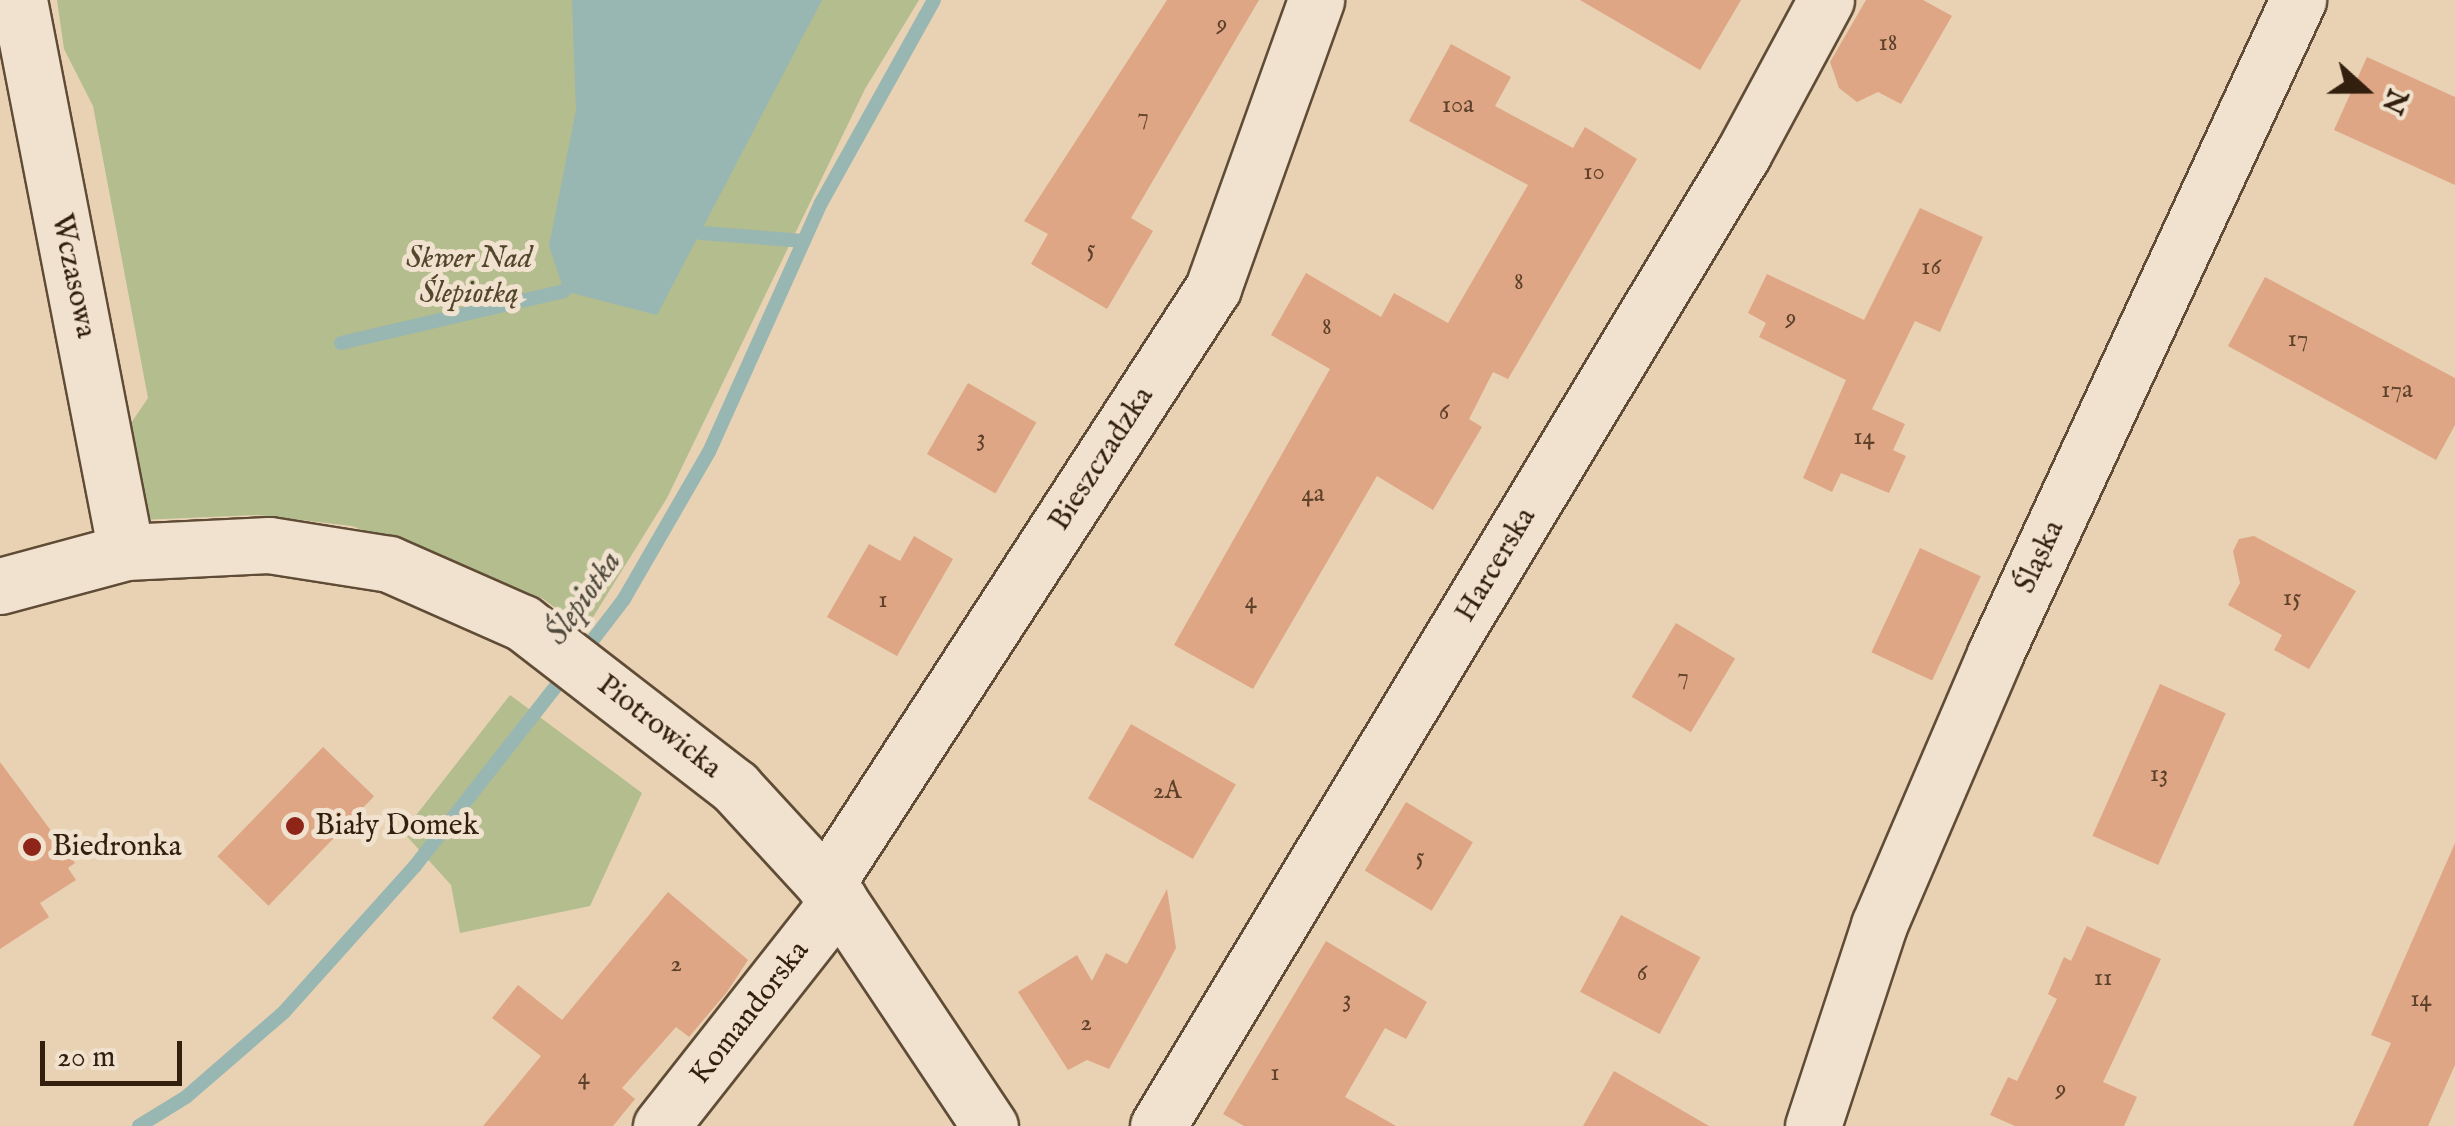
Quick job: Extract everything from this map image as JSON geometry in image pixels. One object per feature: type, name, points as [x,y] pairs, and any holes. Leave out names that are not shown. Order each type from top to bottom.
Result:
[{"type":"street","name":"Wczasowa","points":[[19,0],[126,552]]},
{"type":"street","name":"Bieszczadzka","points":[[832,893],[1213,288],[1316,0]]},
{"type":"street","name":"Harcerska","points":[[1158,1126],[1743,154],[1826,0]]},
{"type":"street","name":"Śląska","points":[[1813,1126],[1879,925],[1995,654],[2298,0]]},
{"type":"street","name":"Piotrowicka","points":[[5,584],[126,552],[269,545],[330,550],[389,564],[523,623],[658,722],[735,786],[832,893],[990,1126]]},
{"type":"street","name":"Komandorska","points":[[661,1126],[832,893]]},
{"type":"green space","name":"Skwer Nad Ślepiotką","points":[[57,0],[919,0],[865,89],[667,498],[585,630],[542,598],[352,526],[258,515],[140,520],[121,438],[148,398],[93,106],[64,49]]},
{"type":"green space","points":[[510,695],[642,793],[590,906],[460,933],[451,885],[403,832]]},
{"type":"water","points":[[572,0],[822,0],[657,315],[564,291],[549,246],[576,110]]},
{"type":"building","points":[[1167,0],[1259,0],[1131,218],[1153,231],[1107,309],[1031,264],[1048,234],[1024,221]]},
{"type":"building","points":[[1580,0],[1741,0],[1700,70]]},
{"type":"building","points":[[1866,0],[1923,0],[1952,16],[1901,104],[1878,92],[1857,102],[1839,88],[1830,62]]},
{"type":"building","points":[[1451,44],[1511,77],[1495,106],[1573,148],[1585,127],[1637,159],[1508,379],[1493,372],[1469,419],[1482,427],[1433,510],[1377,476],[1253,689],[1174,645],[1330,369],[1271,335],[1306,273],[1381,317],[1394,293],[1448,323],[1528,185],[1409,121]]},
{"type":"building","points":[[2367,57],[2455,97],[2455,185],[2334,130]]},
{"type":"building","points":[[1920,208],[1983,237],[1940,332],[1915,321],[1872,409],[1905,424],[1893,450],[1906,456],[1889,493],[1841,473],[1832,492],[1803,478],[1846,380],[1759,337],[1766,323],[1748,313],[1767,274],[1864,320]]},
{"type":"building","points":[[2265,277],[2455,378],[2455,425],[2436,460],[2228,346]]},
{"type":"building","points":[[968,383],[1036,422],[995,494],[927,454]]},
{"type":"building","points":[[914,536],[953,559],[897,656],[827,617],[869,544],[900,561]]},
{"type":"building","points":[[2254,536],[2356,591],[2309,669],[2274,650],[2282,635],[2228,605],[2240,583],[2233,551],[2239,539]]},
{"type":"building","points":[[1920,548],[1981,576],[1932,681],[1871,652]]},
{"type":"building","points":[[1676,623],[1735,659],[1691,732],[1632,697]]},
{"type":"building","points":[[2160,684],[2226,713],[2158,865],[2092,836]]},
{"type":"building","points":[[1131,724],[1236,784],[1193,859],[1088,798]]},
{"type":"building","name":"Biały Domek","points":[[323,747],[374,796],[268,906],[217,856]]},
{"type":"building","name":"Biedronka","points":[[0,762],[75,863],[68,868],[76,880],[40,903],[49,917],[0,949]]},
{"type":"building","points":[[1406,802],[1473,842],[1432,911],[1365,871]]},
{"type":"building","points":[[2455,843],[2455,1065],[2428,1126],[2353,1126],[2391,1043],[2371,1035]]},
{"type":"building","points":[[1167,889],[1176,948],[1159,980],[1109,1069],[1087,1060],[1068,1070],[1018,992],[1077,955],[1092,981],[1106,953],[1127,964]]},
{"type":"building","points":[[668,892],[748,960],[727,992],[689,1037],[676,1027],[622,1088],[635,1099],[613,1126],[483,1126],[541,1056],[492,1018],[518,985],[562,1020]]},
{"type":"building","points":[[1621,915],[1700,957],[1660,1034],[1580,992]]},
{"type":"building","points":[[2087,926],[2161,959],[2103,1082],[2137,1097],[2124,1126],[2015,1126],[1990,1115],[2008,1077],[2017,1081],[2057,999],[2048,994],[2064,957],[2071,961]]},
{"type":"building","points":[[1326,941],[1427,1002],[1406,1039],[1385,1028],[1345,1097],[1396,1126],[1244,1126],[1223,1114]]},
{"type":"building","points":[[1614,1071],[1709,1126],[1583,1126]]},
{"type":"waterway","name":"Ślepiotka","points":[[582,654],[624,599],[709,452],[821,203],[934,0]]},
{"type":"waterway","points":[[701,233],[804,241]]},
{"type":"waterway","points":[[341,343],[564,291]]},
{"type":"waterway","name":"Ślepiotka","points":[[139,1126],[186,1097],[284,1012],[415,866],[568,671]]},
{"type":"place","name":"Biały Domek","points":[[295,826]]},
{"type":"place","name":"Biedronka","points":[[32,847]]}]
